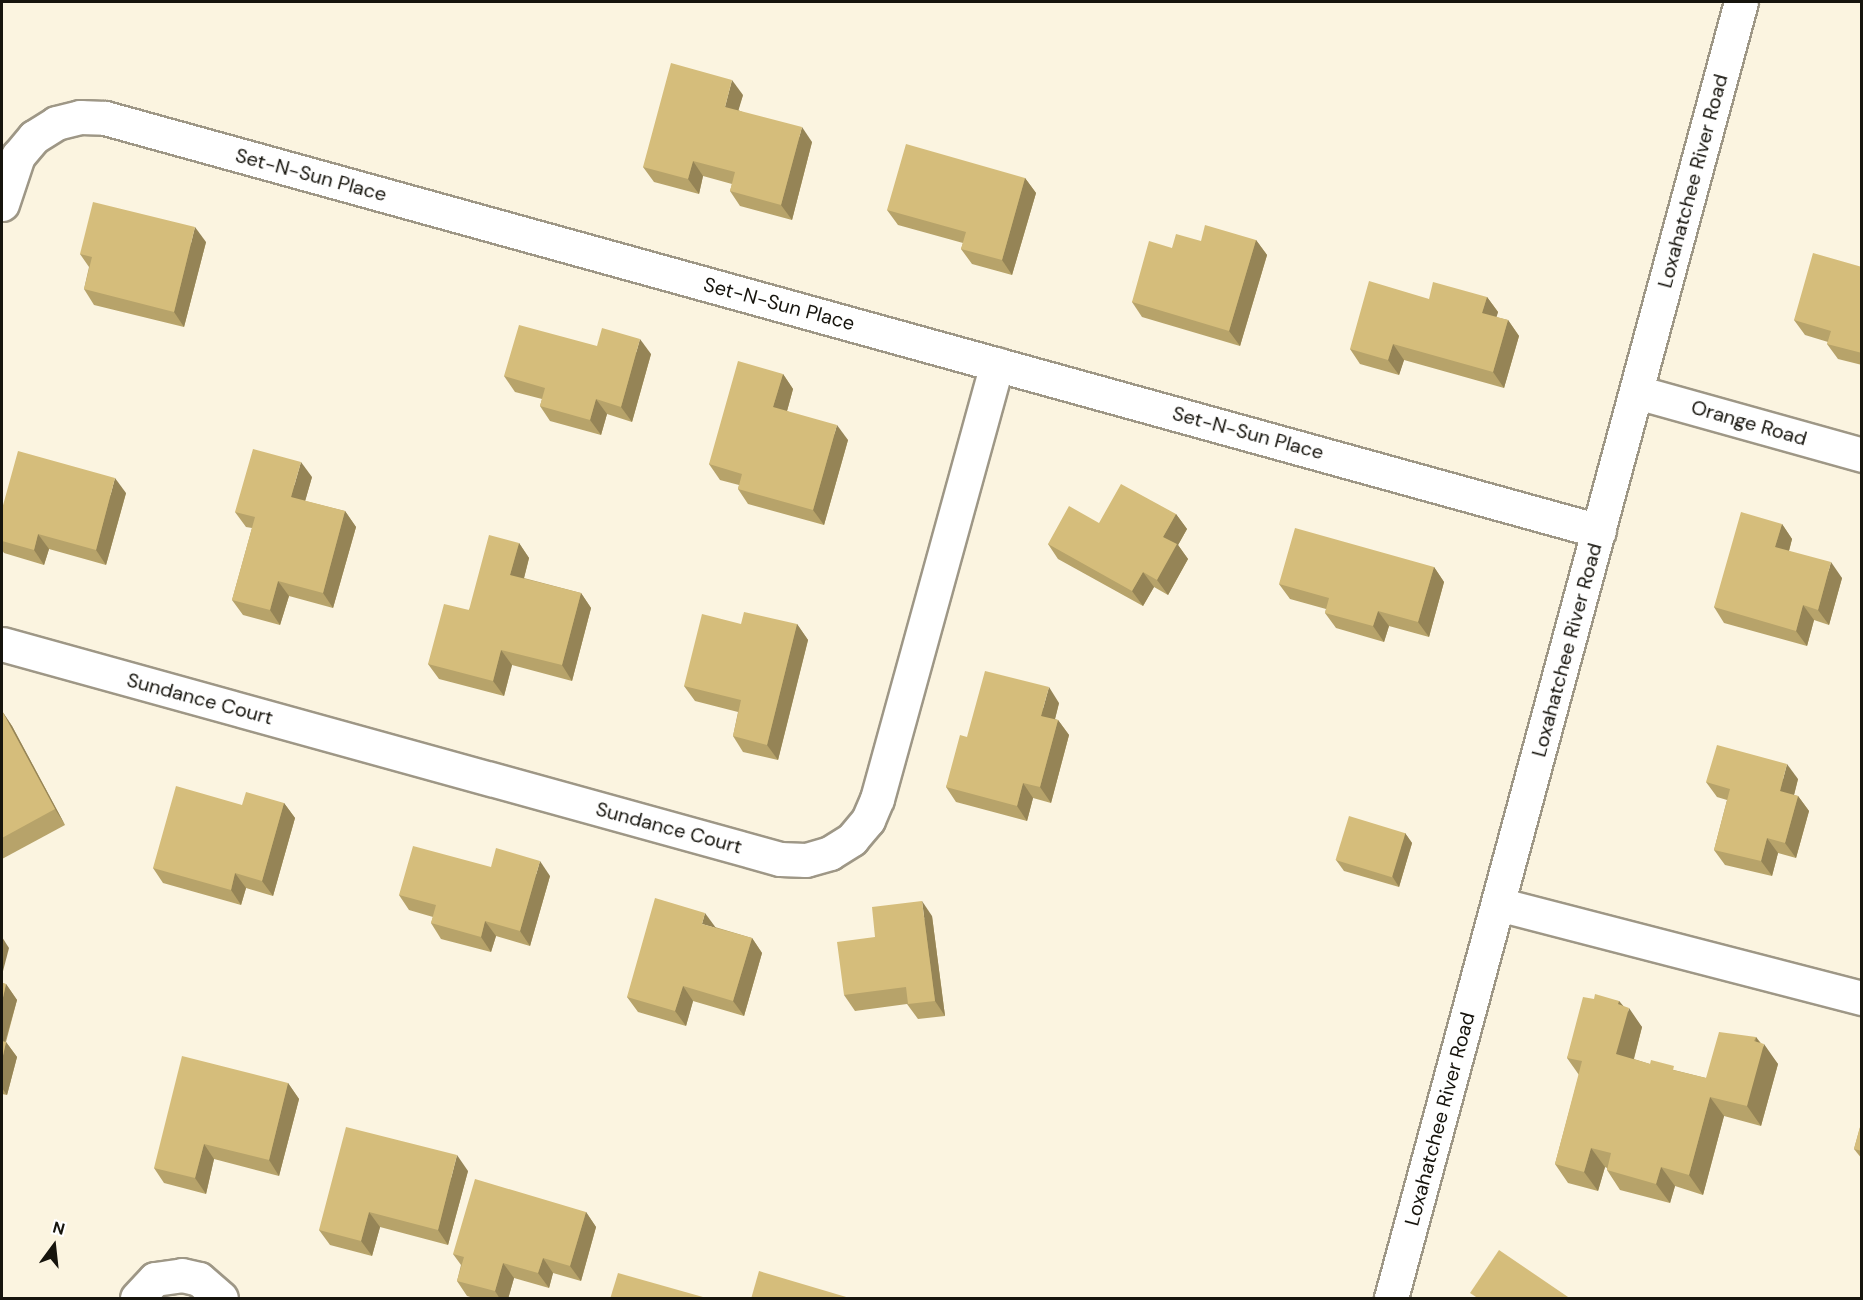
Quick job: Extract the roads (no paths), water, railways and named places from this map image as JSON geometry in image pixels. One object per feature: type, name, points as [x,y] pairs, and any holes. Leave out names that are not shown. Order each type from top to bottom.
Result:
[{"type":"street","name":"Loxahatchee River Road","points":[[1392,1299],[1741,2]]},
{"type":"street","name":"Set-N-Sun Place","points":[[2,204],[18,156],[34,137],[64,121],[80,117],[105,118],[1599,531]]},
{"type":"street","name":"Sundance Court","points":[[2,644],[780,859],[806,860],[830,853],[852,839],[868,820],[877,799],[997,364]]},
{"type":"street","name":"Orange Road","points":[[1637,392],[1862,455]]},
{"type":"street","points":[[1498,904],[1862,998]]},
{"type":"street","points":[[137,1299],[155,1279],[182,1275],[198,1279],[221,1299]]}]
